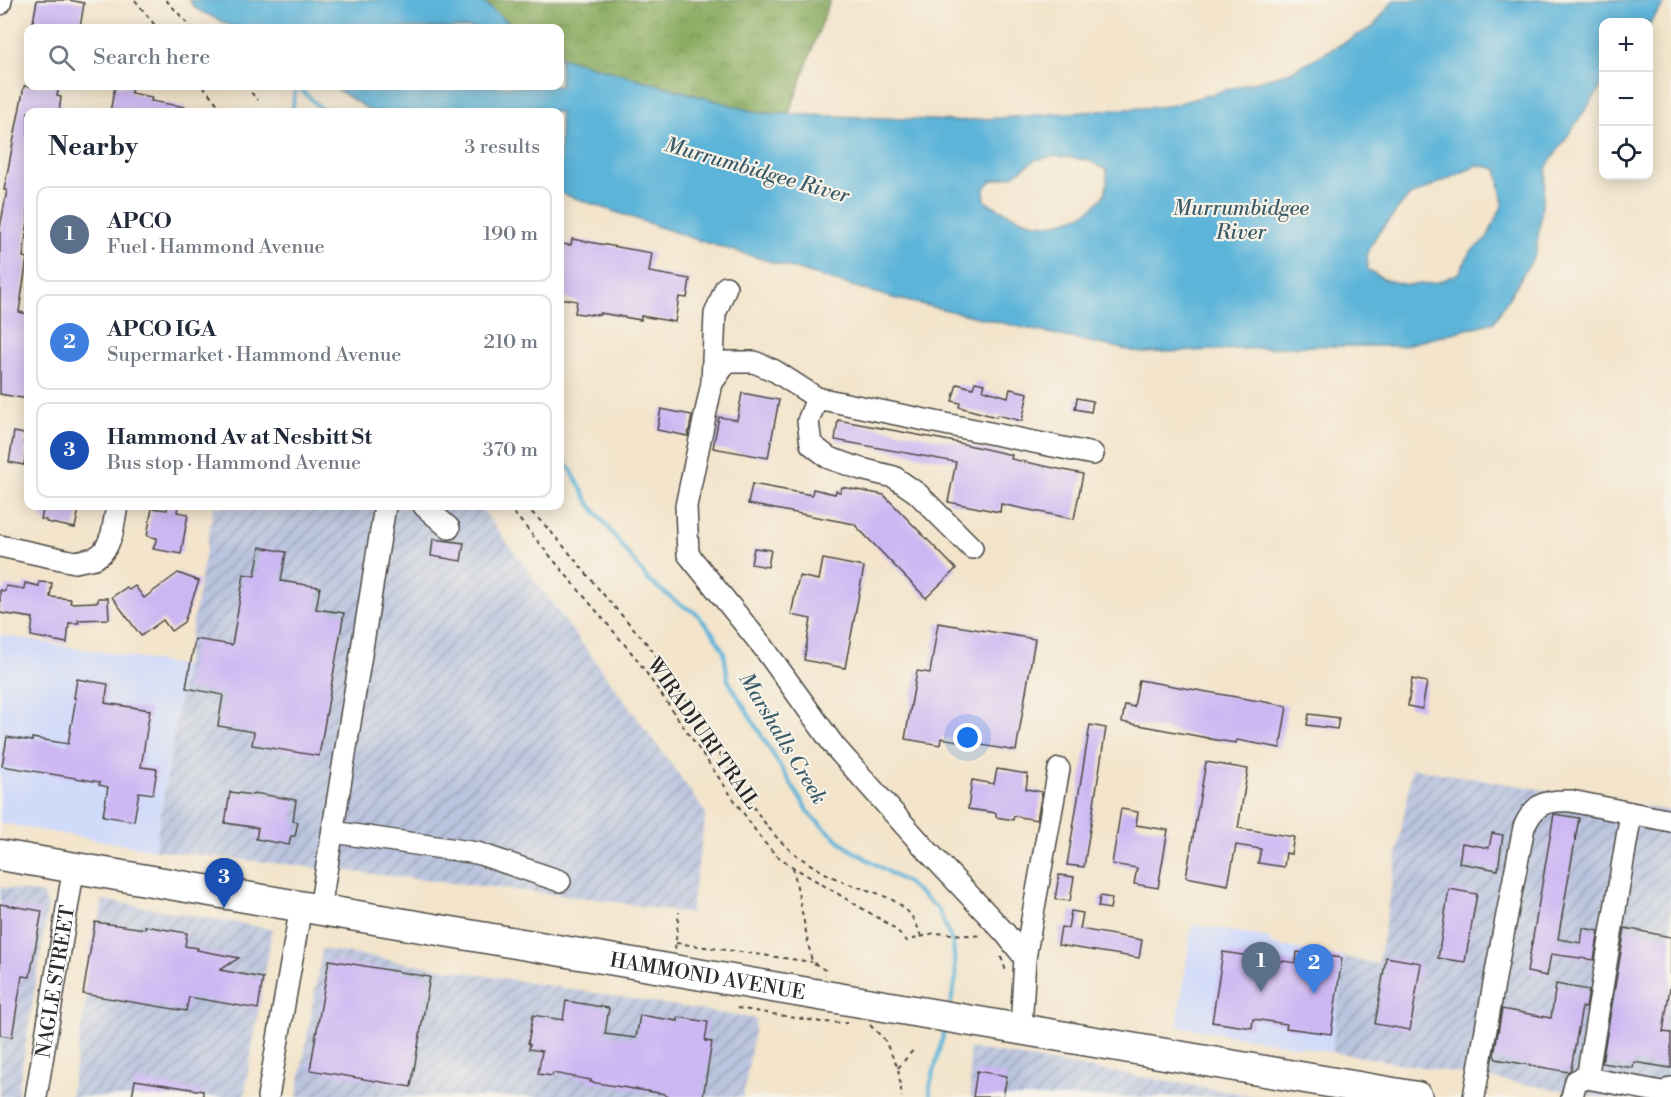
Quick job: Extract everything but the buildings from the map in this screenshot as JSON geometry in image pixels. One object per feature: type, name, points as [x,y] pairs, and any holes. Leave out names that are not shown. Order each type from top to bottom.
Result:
[{"type":"highway","name":"HAMMOND AVENUE","points":[[0,855],[311,907],[675,956],[909,1010],[1417,1097]]},
{"type":"street","points":[[726,287],[715,314],[712,383],[686,506],[688,554],[764,648],[835,747],[923,846],[1005,933],[1024,958]]},
{"type":"street","points":[[712,383],[727,362],[754,362],[775,370],[817,398],[1093,454]]},
{"type":"street","points":[[817,398],[808,421],[811,444],[829,458],[894,477],[917,492],[972,548]]},
{"type":"street","points":[[0,546],[75,562],[94,558],[107,546],[112,534],[116,510]]},
{"type":"street","points":[[268,1097],[311,907],[333,832],[384,510]]},
{"type":"street","points":[[429,510],[449,528]]},
{"type":"street","points":[[1021,1029],[1024,958],[1059,769]]},
{"type":"street","points":[[1474,1097],[1524,827],[1530,814],[1539,805],[1554,800],[1571,801],[1671,821]]},
{"type":"street","points":[[1587,1078],[1631,813]]},
{"type":"street","points":[[333,832],[477,853],[560,881]]},
{"type":"street","name":"NAGLE STREET","points":[[36,1097],[74,866]]},
{"type":"street","points":[[1572,1097],[1576,1081],[1582,1078],[1662,1092],[1671,1088]]},
{"type":"path","points":[[135,0],[155,24]]},
{"type":"path","points":[[166,0],[188,24]]},
{"type":"path","points":[[205,90],[221,108]]},
{"type":"path","points":[[249,90],[258,100]]},
{"type":"path","name":"WIRADJURI TRAIL","points":[[511,510],[636,658],[762,840],[776,855],[891,925],[907,941],[921,936]]},
{"type":"path","points":[[530,510],[652,650],[758,812],[789,849],[843,882],[886,896],[902,905],[911,913],[921,936],[934,933],[989,937]]},
{"type":"path","points":[[793,867],[812,962]]},
{"type":"path","points":[[678,912],[675,956],[812,962],[825,970]]},
{"type":"path","points":[[999,949],[1006,973]]},
{"type":"path","points":[[737,1008],[821,1022],[847,1023]]},
{"type":"path","points":[[867,1023],[884,1039],[898,1068],[902,1097]]},
{"type":"path","points":[[898,1068],[914,1049]]},
{"type":"shaded area","points":[[213,510],[483,510],[706,814],[690,914],[597,899],[155,850]]},
{"type":"shaded area","points":[[0,635],[185,666],[155,850],[0,823]]},
{"type":"shaded area","points":[[1412,768],[1671,811],[1671,1097],[1602,1097],[1332,1052],[1344,957],[1378,964]]},
{"type":"shaded area","points":[[0,887],[43,894],[48,908],[17,1097],[0,1097]]},
{"type":"shaded area","points":[[103,900],[272,929],[244,1097],[70,1097]]},
{"type":"shaded area","points":[[1192,924],[1270,938],[1270,944],[1344,957],[1332,1052],[1177,1026]]},
{"type":"shaded area","points":[[322,949],[756,1019],[743,1097],[297,1097]]},
{"type":"shaded area","points":[[969,1048],[1261,1097],[971,1097]]},
{"type":"green space","points":[[480,0],[830,0],[789,114],[759,113],[564,58],[564,24],[511,24]]},
{"type":"water","points":[[189,0],[480,0],[511,24],[227,24],[196,9]]},
{"type":"water","name":"Murrumbidgee River","points":[[1394,0],[1667,0],[1653,19],[1599,18],[1599,90],[1547,166],[1536,253],[1494,322],[1402,346],[1312,346],[1142,353],[889,297],[698,240],[564,194],[564,108],[366,108],[338,90],[564,90],[564,58],[759,113],[956,121],[1169,106],[1290,72],[1373,27]],"holes":[[[1056,156],[1088,160],[1107,170],[1105,193],[1099,201],[1083,214],[1062,222],[1031,222],[985,201],[984,189],[991,181],[1014,175],[1035,160]],[[1478,165],[1497,169],[1503,204],[1486,240],[1471,251],[1459,273],[1436,283],[1407,285],[1386,280],[1368,270],[1367,254],[1376,236],[1408,197]]]},
{"type":"waterway","points":[[293,108],[295,90]]},
{"type":"waterway","name":"Marshalls Creek","points":[[301,90],[321,108]]},
{"type":"waterway","name":"Marshalls Creek","points":[[564,463],[571,470],[589,503],[649,581],[678,603],[696,613],[713,633],[724,652],[728,680],[812,817],[848,848],[907,883],[938,909],[953,944],[956,978],[950,1006]]},
{"type":"waterway","name":"Marshalls Creek","points":[[930,1097],[930,1086],[945,1028]]},
{"type":"place","name":"Hammond Av at Nesbitt St","points":[[224,908]]},
{"type":"place","name":"APCO","points":[[1261,992]]},
{"type":"place","name":"APCO IGA","points":[[1314,994]]}]
